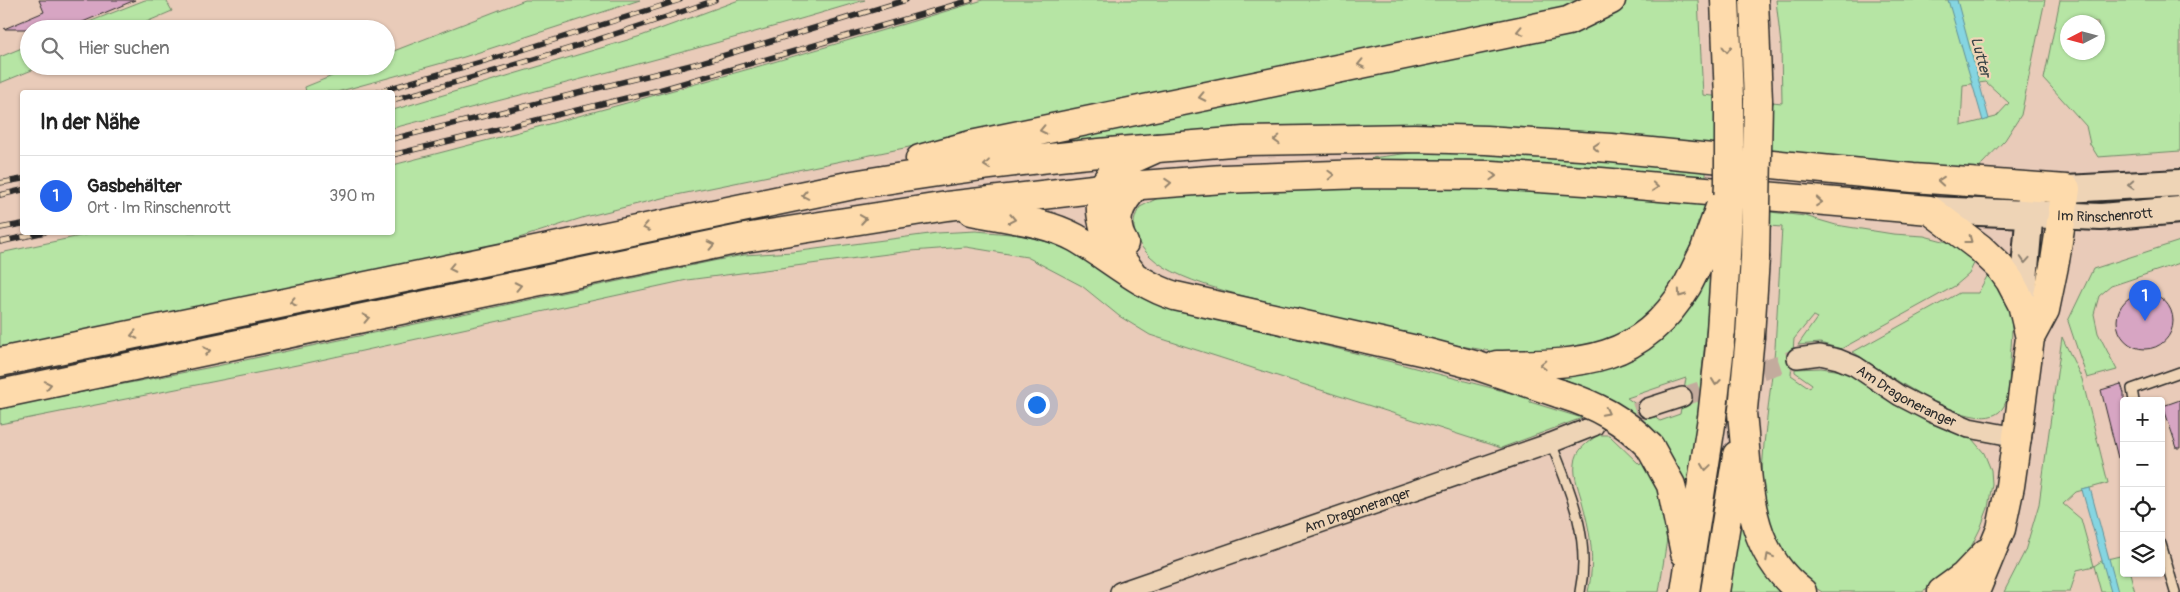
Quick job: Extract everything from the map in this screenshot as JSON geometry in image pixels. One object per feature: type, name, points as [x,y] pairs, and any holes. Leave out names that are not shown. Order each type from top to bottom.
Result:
[{"type":"main road","points":[[853,185],[923,158],[971,145],[1568,21],[1611,0]]},
{"type":"main road","points":[[1687,582],[1712,418],[1720,346],[1715,253],[1729,182],[1729,98],[1725,0]]},
{"type":"main road","points":[[1715,592],[1742,411],[1750,336],[1755,258],[1758,101],[1754,0]]},
{"type":"main road","points":[[0,362],[853,185],[968,167],[1157,148],[1244,141],[1330,138],[1486,140],[1611,148],[1913,178],[2066,189],[2063,216],[2045,310],[2030,338]]},
{"type":"main road","points":[[1131,272],[1111,246],[1102,227],[1100,205],[1102,188],[1120,164],[1157,148]]},
{"type":"main road","points":[[0,394],[745,238],[947,206],[1102,188],[1223,179],[1355,174],[1492,175],[1601,182],[1930,210],[1987,254],[2010,281],[2022,304],[2030,338],[2005,512],[1975,592]]},
{"type":"main road","name":"Im Rinschenrott","points":[[2066,189],[2180,183]]},
{"type":"main road","points":[[1136,186],[1125,198],[1117,216],[1117,228],[1122,241],[1132,254],[1152,272],[1208,302]]},
{"type":"main road","points":[[2022,304],[2028,216],[2032,187]]},
{"type":"main road","points":[[947,206],[1026,222],[1064,232],[1167,294],[1478,366],[1580,400],[1612,415],[1650,447],[1671,484],[1687,582]]},
{"type":"main road","name":"Im Rinschenrott","points":[[1930,210],[2028,216],[2101,217],[2180,210]]},
{"type":"main road","points":[[1478,366],[1543,365],[1577,362],[1620,350],[1645,336],[1668,312],[1715,253]]},
{"type":"main road","points":[[1742,411],[1753,513],[1760,538],[1773,564],[1782,575],[1802,592]]},
{"type":"main road","points":[[1942,592],[1976,565],[1994,545]]},
{"type":"street","name":"Am Dragoneranger","points":[[1797,358],[1820,356],[1838,359],[1855,366],[1900,396],[1932,412],[1969,428],[2017,438]]},
{"type":"street","points":[[1648,408],[1682,397]]},
{"type":"street","name":"Am Dragoneranger","points":[[1120,592],[1552,444],[1594,426]]},
{"type":"lane","points":[[2133,397],[2132,390],[2180,372]]},
{"type":"lane","points":[[1552,444],[1570,490],[1583,538],[1583,575],[1580,592]]},
{"type":"lane","points":[[2165,558],[2175,592]]},
{"type":"green space","points":[[145,0],[166,0],[172,11],[151,20],[94,20]]},
{"type":"green space","points":[[525,0],[640,0],[464,57],[344,90],[306,90],[305,87],[335,75],[395,75],[395,51]]},
{"type":"green space","points":[[739,0],[865,0],[689,50],[395,127],[395,109],[641,36]]},
{"type":"green space","points":[[983,0],[1584,0],[1574,5],[1515,22],[662,198],[585,217],[478,251],[0,349],[0,253],[85,235],[395,235],[395,164],[689,86]]},
{"type":"green space","points":[[1625,0],[1698,0],[1703,95],[1782,103],[1781,45],[1776,0],[2045,0],[2021,115],[2005,140],[1981,165],[1980,172],[1817,155],[1028,148],[1026,144],[1597,19]],"holes":[[[1986,82],[2009,103],[1996,117],[1961,126],[1963,85]]]},
{"type":"green space","points":[[2060,0],[2180,0],[2180,151],[2098,157],[2090,144],[2086,126],[2044,79]]},
{"type":"green space","points":[[20,49],[20,75],[0,83],[0,57]]},
{"type":"green space","points":[[1434,150],[1706,168],[1706,181],[1372,162],[1371,158]]},
{"type":"green space","points":[[1348,187],[1499,188],[1701,204],[1805,216],[1836,225],[1893,234],[1924,236],[1951,243],[1977,257],[1969,274],[1955,286],[1841,349],[1820,343],[1798,345],[1817,318],[1813,316],[1794,339],[1791,375],[1810,388],[1812,384],[1795,372],[1795,369],[1821,368],[1842,371],[1857,378],[1914,413],[1972,439],[1984,453],[1991,470],[1992,484],[1988,508],[1970,549],[1953,569],[1922,592],[1822,592],[1805,581],[1775,546],[1761,488],[1775,348],[1782,227],[1698,221],[1687,260],[1675,282],[1659,302],[1635,325],[1614,339],[1602,343],[1573,350],[1533,355],[1501,353],[1460,346],[1227,292],[1182,276],[1164,267],[1145,251],[1135,233],[1134,220],[1140,207],[1160,197]]},
{"type":"green space","points":[[976,231],[1021,235],[1054,244],[1084,257],[1178,310],[1530,398],[1530,402],[1582,418],[1501,448],[1150,335],[1119,316],[1082,286],[1027,257],[966,247],[911,251],[687,280],[307,363],[0,424],[0,408],[217,366],[713,261],[744,255],[793,252],[937,233]]},
{"type":"green space","points":[[2180,241],[2180,263],[2111,286],[2099,296],[2094,314],[2098,333],[2117,370],[2087,378],[2068,321],[2093,269]]},
{"type":"green space","points":[[1990,271],[2007,296],[2012,330],[2007,396],[2004,406],[1992,415],[1975,416],[1953,410],[1906,386],[1853,352],[1959,293],[1978,293]]},
{"type":"green space","points":[[1706,279],[1711,279],[1697,422],[1688,486],[1669,451],[1647,428],[1537,376],[1557,375]],"holes":[[[1686,378],[1680,414],[1660,421],[1627,398]]]},
{"type":"green space","points":[[2062,337],[2082,379],[2108,483],[2076,492],[2063,504],[2081,519],[2094,566],[2077,570],[2070,592],[2004,592],[2025,551],[2039,504]]},
{"type":"green space","points":[[1598,435],[1609,435],[1640,465],[1644,459],[1657,482],[1668,532],[1659,592],[1588,592],[1592,559],[1591,548],[1575,469],[1577,454]]},
{"type":"green space","points":[[1739,517],[1744,518],[1788,592],[1726,592]]},
{"type":"green space","points":[[2120,556],[2120,577],[2131,577],[2135,592],[2101,592],[2094,566],[2103,560]]},
{"type":"water","points":[[1948,0],[1957,0],[1989,119],[1983,121]]},
{"type":"water","points":[[2090,488],[2118,592],[2111,592],[2082,490]]},
{"type":"building","points":[[39,0],[135,0],[87,20],[25,20],[44,12]]},
{"type":"building","points":[[20,22],[20,29],[4,29]]},
{"type":"building","points":[[2139,293],[2151,293],[2161,297],[2169,305],[2173,321],[2169,337],[2161,345],[2151,349],[2139,349],[2129,345],[2121,337],[2117,327],[2117,315],[2121,305],[2129,297]]},
{"type":"building","points":[[2121,384],[2124,393],[2124,397],[2120,397],[2120,458],[2118,458],[2101,390]]},
{"type":"building","points":[[2180,400],[2180,448],[2177,448],[2165,412],[2165,405]]},
{"type":"tunnel","points":[[1682,397],[1797,358]]},
{"type":"tunnel","points":[[1609,422],[1648,408]]},
{"type":"railway","points":[[384,90],[519,51],[680,0]]},
{"type":"railway","points":[[395,99],[555,53],[715,0]]},
{"type":"railway","points":[[395,138],[699,63],[906,0]]},
{"type":"railway","points":[[395,154],[659,90],[971,0]]},
{"type":"railway","points":[[0,183],[20,179]]},
{"type":"railway","points":[[0,195],[20,190]]},
{"type":"railway","points":[[0,228],[20,224]]},
{"type":"railway","points":[[0,242],[32,235]]},
{"type":"place","name":"Gasbehälter","points":[[2145,321]]},
{"type":"water label","name":"Lutter","points":[[1981,57]]}]
